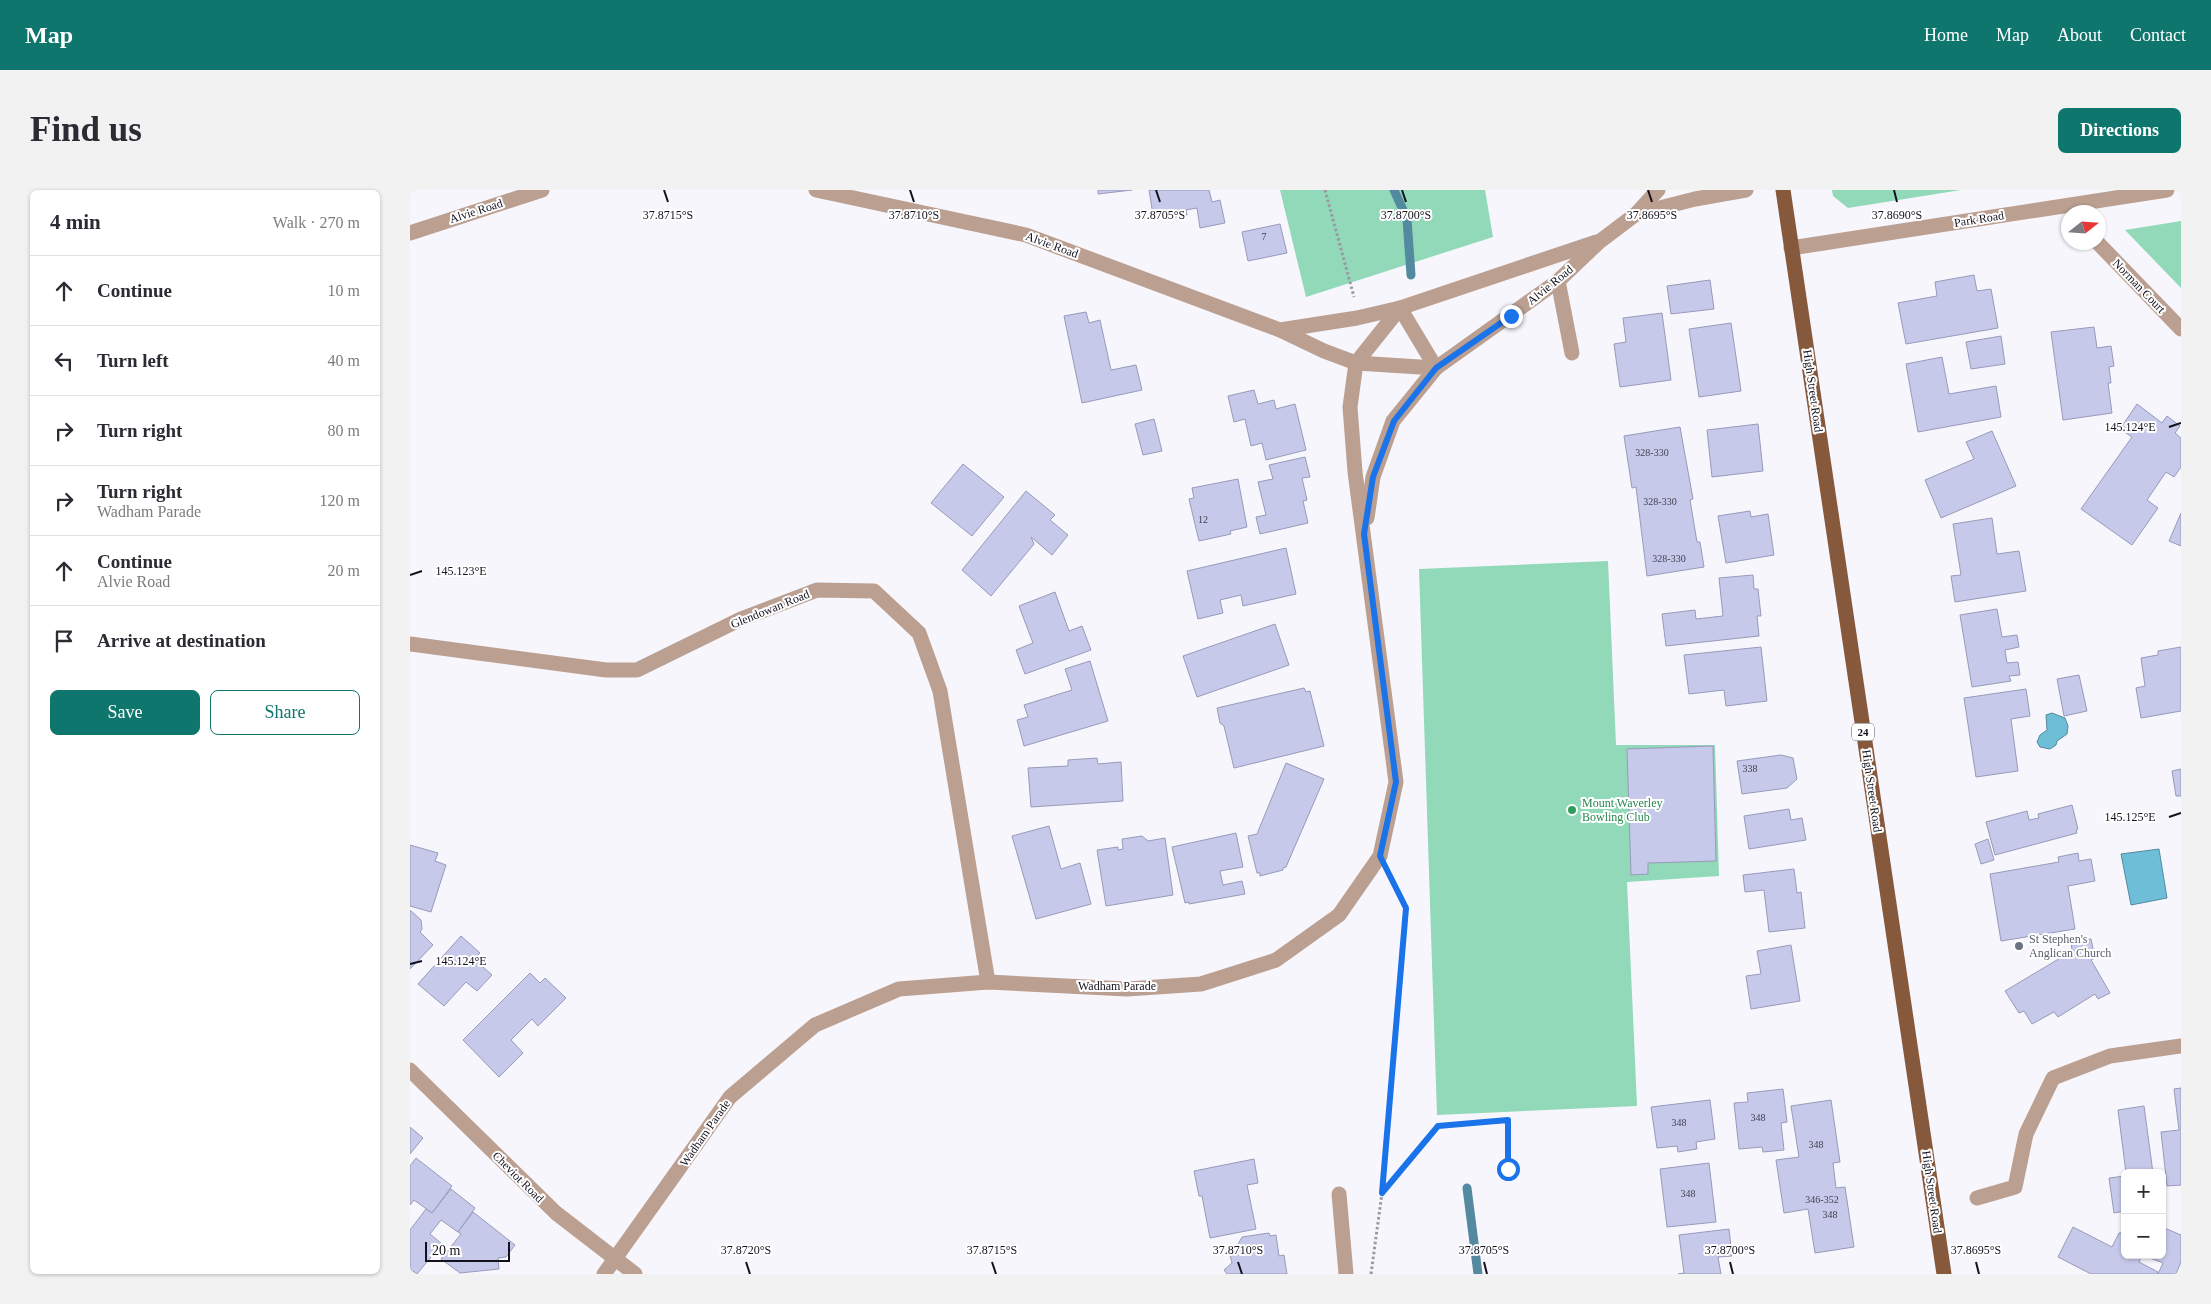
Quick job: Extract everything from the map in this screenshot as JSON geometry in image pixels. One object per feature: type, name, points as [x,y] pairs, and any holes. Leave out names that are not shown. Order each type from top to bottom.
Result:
[{"type":"main road","name":"High Street Road","points":[[1783,190],[1944,1274]]},
{"type":"street","name":"Alvie Road","points":[[410,233],[542,190]]},
{"type":"street","name":"Alvie Road","points":[[816,190],[1026,235],[1280,330],[1324,351],[1356,363],[1436,368],[1558,281],[1599,242],[1636,214],[1658,190]]},
{"type":"street","name":"Alvie Road","points":[[1636,214],[1695,199],[1746,190]]},
{"type":"street","name":"Park Road","points":[[2090,205],[2167,190]]},
{"type":"street","name":"Park Road","points":[[1791,248],[2061,211]]},
{"type":"street","name":"Alvie Road","points":[[1280,330],[1357,318],[1400,308],[1599,242]]},
{"type":"street","name":"Norman Court","points":[[2105,250],[2181,329]]},
{"type":"street","points":[[1558,281],[1572,353]]},
{"type":"street","points":[[1356,363],[1400,308],[1436,368]]},
{"type":"street","name":"Wadham Parade","points":[[604,1274],[730,1097],[815,1025],[899,990],[988,982],[1127,989],[1200,984],[1276,960],[1339,916],[1380,856],[1396,782],[1355,472],[1350,407],[1356,363]]},
{"type":"street","name":"Wadham Parade","points":[[1364,534],[1373,477],[1394,421],[1436,368]]},
{"type":"street","name":"Glendowan Road","points":[[410,644],[606,670],[637,670],[741,619],[818,590],[874,591],[919,633],[940,691],[988,982]]},
{"type":"street","points":[[1977,1198],[2015,1187],[2026,1134],[2053,1078],[2110,1056],[2181,1046]]},
{"type":"street","name":"Cheviot Road","points":[[410,1070],[556,1214],[635,1274]]},
{"type":"street","points":[[1338,1194],[1346,1274]]},
{"type":"path","points":[[1325,190],[1354,293],[1357,318]]},
{"type":"path","points":[[1371,1274],[1382,1193],[1406,908],[1380,856]]},
{"type":"path","points":[[1382,1193],[1438,1126],[1508,1120],[1508,1169]]},
{"type":"green space","points":[[1280,190],[1485,190],[1493,237],[1306,297]]},
{"type":"green space","points":[[1832,190],[1961,190],[1848,208],[1833,196]]},
{"type":"green space","points":[[2181,221],[2181,288],[2125,230]]},
{"type":"green space","name":"Mount Waverley Bowling Club","points":[[1608,561],[1616,745],[1715,745],[1719,876],[1627,882],[1637,1106],[1437,1115],[1419,569]]},
{"type":"water","points":[[2052,713],[2065,718],[2068,726],[2067,734],[2050,749],[2040,747],[2037,742],[2040,735],[2047,730],[2046,715]]},
{"type":"water","points":[[2159,849],[2167,898],[2131,905],[2121,854]]},
{"type":"building","points":[[1098,190],[1132,190],[1098,194]]},
{"type":"building","points":[[1149,190],[1209,190],[1212,202],[1220,200],[1225,223],[1200,228],[1197,208],[1186,210],[1187,215],[1170,218],[1168,212],[1153,215]]},
{"type":"building","points":[[1280,224],[1287,253],[1248,261],[1242,232]]},
{"type":"building","points":[[1974,275],[1977,291],[1991,289],[1998,328],[1906,344],[1898,303],[1937,296],[1935,282]]},
{"type":"building","points":[[1710,280],[1714,309],[1671,314],[1667,286]]},
{"type":"building","points":[[1086,312],[1089,323],[1100,320],[1111,370],[1136,365],[1142,390],[1082,403],[1064,316]]},
{"type":"building","points":[[1662,313],[1671,380],[1620,387],[1614,344],[1626,342],[1623,318]]},
{"type":"building","points":[[1731,323],[1741,391],[1699,397],[1689,329]]},
{"type":"building","points":[[2094,327],[2097,348],[2111,346],[2114,366],[2109,367],[2111,383],[2108,383],[2112,413],[2063,420],[2051,332]]},
{"type":"building","points":[[2001,336],[2005,364],[1971,369],[1966,342]]},
{"type":"building","points":[[1942,357],[1949,394],[1996,386],[2001,417],[1918,432],[1906,364]]},
{"type":"building","points":[[1254,390],[1258,404],[1274,400],[1276,409],[1295,404],[1306,450],[1266,460],[1262,443],[1251,446],[1245,419],[1234,422],[1228,396]]},
{"type":"building","points":[[2137,404],[2162,423],[2167,416],[2180,426],[2175,433],[2181,438],[2181,467],[2174,477],[2166,472],[2147,500],[2158,508],[2132,545],[2081,509],[2132,437],[2120,429]]},
{"type":"building","points":[[1154,419],[1162,451],[1143,455],[1135,424]]},
{"type":"building","points":[[1758,424],[1763,471],[1712,477],[1707,430]]},
{"type":"building","points":[[1680,427],[1693,499],[1690,500],[1697,542],[1700,542],[1704,567],[1647,576],[1636,487],[1632,488],[1624,436]]},
{"type":"building","points":[[1992,431],[2016,486],[1941,518],[1925,480],[1974,459],[1966,442]]},
{"type":"building","points":[[1305,457],[1310,477],[1302,478],[1307,500],[1303,501],[1308,523],[1260,534],[1256,517],[1266,515],[1258,482],[1273,479],[1269,465]]},
{"type":"building","points":[[963,464],[1004,497],[972,536],[931,503]]},
{"type":"building","points":[[1238,479],[1247,527],[1230,531],[1231,534],[1199,541],[1189,499],[1194,498],[1192,488]]},
{"type":"building","points":[[1026,491],[1055,515],[1050,520],[1068,535],[1052,555],[1031,537],[1034,544],[991,596],[962,570]]},
{"type":"building","points":[[1750,511],[1751,517],[1768,514],[1774,555],[1726,563],[1718,516]]},
{"type":"building","points":[[2181,513],[2181,546],[2169,541]]},
{"type":"building","points":[[1992,518],[1997,554],[2019,551],[2026,591],[1955,602],[1951,576],[1961,575],[1953,524]]},
{"type":"building","points":[[1286,548],[1296,594],[1243,606],[1241,595],[1220,600],[1223,613],[1198,619],[1187,571]]},
{"type":"building","points":[[1753,575],[1754,589],[1758,589],[1761,616],[1757,616],[1759,636],[1666,646],[1662,614],[1695,610],[1696,619],[1723,616],[1719,578]]},
{"type":"building","points":[[1055,592],[1069,631],[1082,626],[1091,650],[1025,674],[1016,650],[1033,643],[1019,606]]},
{"type":"building","points":[[1997,609],[2002,637],[2017,635],[2019,647],[2005,650],[2007,663],[2018,662],[2020,675],[2009,676],[2011,681],[1972,687],[1960,615]]},
{"type":"building","points":[[1275,624],[1289,665],[1197,697],[1183,656]]},
{"type":"building","points":[[1761,647],[1767,701],[1726,706],[1724,690],[1689,694],[1684,655]]},
{"type":"building","points":[[2181,647],[2181,711],[2141,718],[2136,688],[2145,686],[2141,658],[2158,655],[2158,651]]},
{"type":"building","points":[[1090,661],[1108,721],[1024,746],[1017,720],[1028,717],[1024,705],[1072,690],[1065,669]]},
{"type":"building","points":[[2079,675],[2087,711],[2064,716],[2057,679]]},
{"type":"building","points":[[1304,688],[1306,692],[1310,691],[1324,746],[1234,768],[1224,726],[1220,723],[1217,708]]},
{"type":"building","points":[[2026,689],[2030,716],[2011,719],[2018,771],[1976,777],[1964,698]]},
{"type":"building","points":[[1713,746],[1716,861],[1648,863],[1648,874],[1631,875],[1627,749]]},
{"type":"building","points":[[1781,755],[1793,758],[1797,779],[1787,788],[1742,794],[1737,761]]},
{"type":"building","points":[[1097,758],[1098,764],[1121,762],[1123,801],[1031,807],[1028,768],[1068,766],[1068,760]]},
{"type":"building","points":[[1286,763],[1324,779],[1286,867],[1283,870],[1260,876],[1260,873],[1257,873],[1248,836],[1257,834]]},
{"type":"building","points":[[2181,769],[2181,796],[2176,796],[2172,771]]},
{"type":"building","points":[[2072,805],[2078,829],[2076,830],[2077,833],[1995,855],[1986,822],[2027,811],[2029,820],[2039,818],[2038,814]]},
{"type":"building","points":[[1789,809],[1791,820],[1802,818],[1806,840],[1749,849],[1744,816]]},
{"type":"building","points":[[1049,826],[1061,869],[1080,863],[1091,904],[1036,919],[1012,836]]},
{"type":"building","points":[[1236,833],[1243,867],[1220,871],[1223,885],[1242,881],[1245,894],[1189,904],[1189,902],[1185,903],[1172,847]]},
{"type":"building","points":[[1142,836],[1148,841],[1165,838],[1173,895],[1106,906],[1097,850],[1118,847],[1118,850],[1123,849],[1122,839]]},
{"type":"building","points":[[1988,839],[1994,860],[1981,864],[1975,844]]},
{"type":"building","points":[[410,845],[438,853],[435,861],[446,865],[431,912],[410,906]]},
{"type":"building","points":[[2078,853],[2079,861],[2091,859],[2095,881],[2068,886],[2075,929],[2001,941],[1990,874],[2059,862],[2058,857]]},
{"type":"building","points":[[1794,869],[1797,893],[1801,892],[1805,928],[1769,932],[1764,890],[1745,892],[1743,875]]},
{"type":"building","points":[[410,910],[421,920],[422,929],[420,932],[433,945],[410,969]]},
{"type":"building","points":[[461,936],[480,953],[474,959],[492,975],[477,991],[466,982],[444,1006],[418,984]]},
{"type":"building","points":[[2091,939],[2095,958],[2091,960],[2110,993],[2098,999],[2095,994],[2058,1017],[2054,1012],[2032,1024],[2024,1011],[2019,1013],[2005,991],[2072,951],[2071,941]]},
{"type":"building","points":[[1791,945],[1800,1001],[1751,1009],[1746,976],[1761,974],[1757,951]]},
{"type":"building","points":[[530,973],[540,983],[545,978],[566,998],[538,1026],[532,1019],[511,1040],[523,1053],[499,1077],[463,1040]]},
{"type":"building","points":[[2181,1088],[2181,1185],[2167,1186],[2161,1132],[2179,1130],[2174,1089]]},
{"type":"building","points":[[1783,1089],[1787,1122],[1781,1123],[1784,1150],[1763,1152],[1762,1147],[1739,1149],[1734,1103],[1748,1102],[1747,1093]]},
{"type":"building","points":[[1710,1100],[1715,1139],[1696,1142],[1697,1149],[1678,1152],[1677,1146],[1657,1148],[1651,1107]]},
{"type":"building","points":[[1831,1100],[1840,1162],[1833,1163],[1836,1188],[1845,1187],[1854,1247],[1815,1253],[1808,1209],[1784,1213],[1776,1160],[1799,1157],[1791,1106]]},
{"type":"building","points":[[2144,1106],[2152,1169],[2125,1169],[2118,1110]]},
{"type":"building","points":[[410,1127],[423,1138],[410,1154]]},
{"type":"building","points":[[416,1158],[452,1186],[432,1213],[414,1200],[410,1205],[410,1166]]},
{"type":"building","points":[[1254,1159],[1258,1183],[1247,1185],[1256,1229],[1210,1238],[1202,1196],[1199,1196],[1194,1171]]},
{"type":"building","points":[[1709,1163],[1716,1222],[1667,1227],[1660,1169]]},
{"type":"building","points":[[2121,1176],[2121,1212],[2114,1213],[2109,1178]]},
{"type":"building","points":[[451,1189],[475,1208],[458,1232],[441,1220],[430,1234],[442,1244],[417,1274],[410,1269],[410,1230],[426,1209],[432,1213]]},
{"type":"building","points":[[473,1212],[515,1245],[506,1257],[498,1258],[499,1269],[460,1273],[441,1259],[461,1234],[458,1232]]},
{"type":"building","points":[[2073,1227],[2112,1247],[2119,1233],[2121,1233],[2121,1259],[2140,1259],[2139,1262],[2158,1272],[2157,1274],[2091,1274],[2058,1257]]},
{"type":"building","points":[[1729,1229],[1732,1256],[1718,1257],[1721,1274],[1678,1274],[1684,1273],[1679,1235]]},
{"type":"building","points":[[2166,1229],[2181,1235],[2181,1262],[2176,1274],[2158,1274],[2163,1263],[2153,1259],[2166,1259]]},
{"type":"building","points":[[1269,1233],[1270,1236],[1276,1235],[1279,1256],[1284,1255],[1287,1274],[1227,1274],[1224,1270],[1232,1263],[1228,1247],[1237,1246],[1242,1237]]},
{"type":"waterway","points":[[1394,190],[1407,219],[1411,275]]},
{"type":"waterway","points":[[1467,1188],[1478,1274]]},
{"type":"place","name":"Mount Waverley Bowling Club","points":[[1572,810]]},
{"type":"place","name":"St Stephen's Anglican Church","points":[[2019,946]]},
{"type":"route","points":[[1508,1169],[1508,1120],[1438,1126],[1382,1193],[1406,908],[1380,856],[1396,782],[1364,534],[1373,477],[1394,421],[1436,368],[1511,316]]}]
